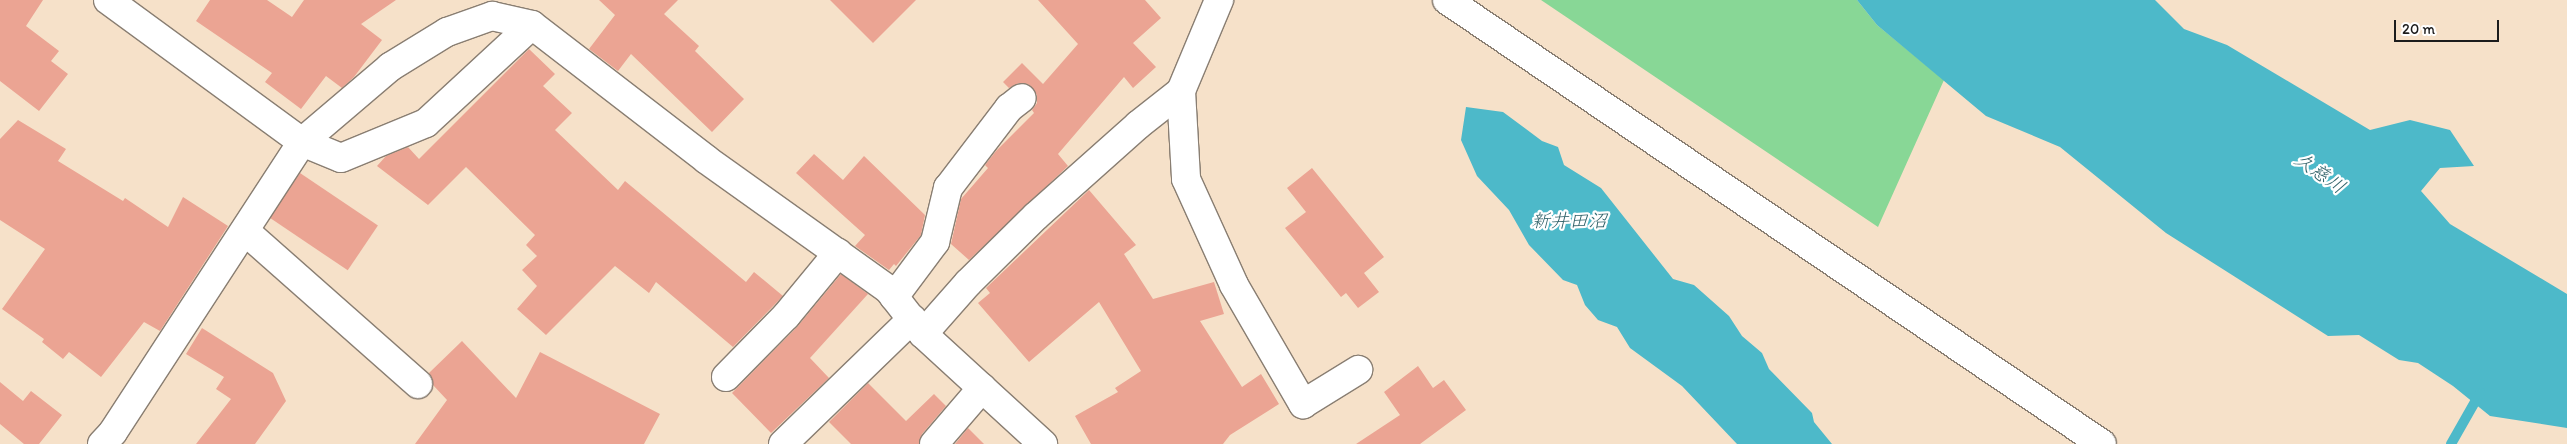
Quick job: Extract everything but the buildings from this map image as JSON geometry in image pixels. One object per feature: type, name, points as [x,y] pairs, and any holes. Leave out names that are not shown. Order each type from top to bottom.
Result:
[{"type":"street","points":[[108,0],[302,142],[341,158],[426,122],[532,25]]},
{"type":"street","points":[[1219,0],[1182,92],[1186,179],[1234,285],[1302,404],[1358,370]]},
{"type":"street","points":[[1447,0],[2102,444]]},
{"type":"street","points":[[102,444],[113,432],[302,142],[390,66],[447,32],[492,16],[532,25],[707,160],[838,253],[894,297],[917,327],[1043,444]]},
{"type":"street","points":[[783,444],[968,283],[1036,216],[1138,125],[1182,92]]},
{"type":"street","points":[[894,297],[935,242],[948,188],[1003,115],[1022,98]]},
{"type":"street","points":[[245,231],[418,384]]},
{"type":"street","points":[[726,377],[786,316],[838,253]]},
{"type":"street","points":[[934,444],[982,388]]},
{"type":"green space","points":[[1541,0],[1857,0],[1877,25],[1944,80],[1878,227]]},
{"type":"water","name":"久慈川","points":[[1857,0],[2155,0],[2184,29],[2227,45],[2370,130],[2410,120],[2450,130],[2474,166],[2440,168],[2421,191],[2450,224],[2567,294],[2567,428],[2490,416],[2453,386],[2418,363],[2399,360],[2359,335],[2328,336],[2166,233],[2060,147],[1986,116],[1877,25]]},
{"type":"water","name":"新井田沼","points":[[1466,107],[1503,112],[1542,141],[1558,147],[1564,165],[1601,188],[1673,279],[1694,285],[1729,316],[1742,336],[1762,353],[1769,369],[1812,413],[1814,422],[1832,444],[1737,444],[1682,386],[1630,348],[1617,327],[1598,320],[1585,305],[1577,285],[1563,280],[1529,245],[1509,210],[1477,176],[1461,140]]},
{"type":"waterway","points":[[2451,444],[2480,393]]}]
